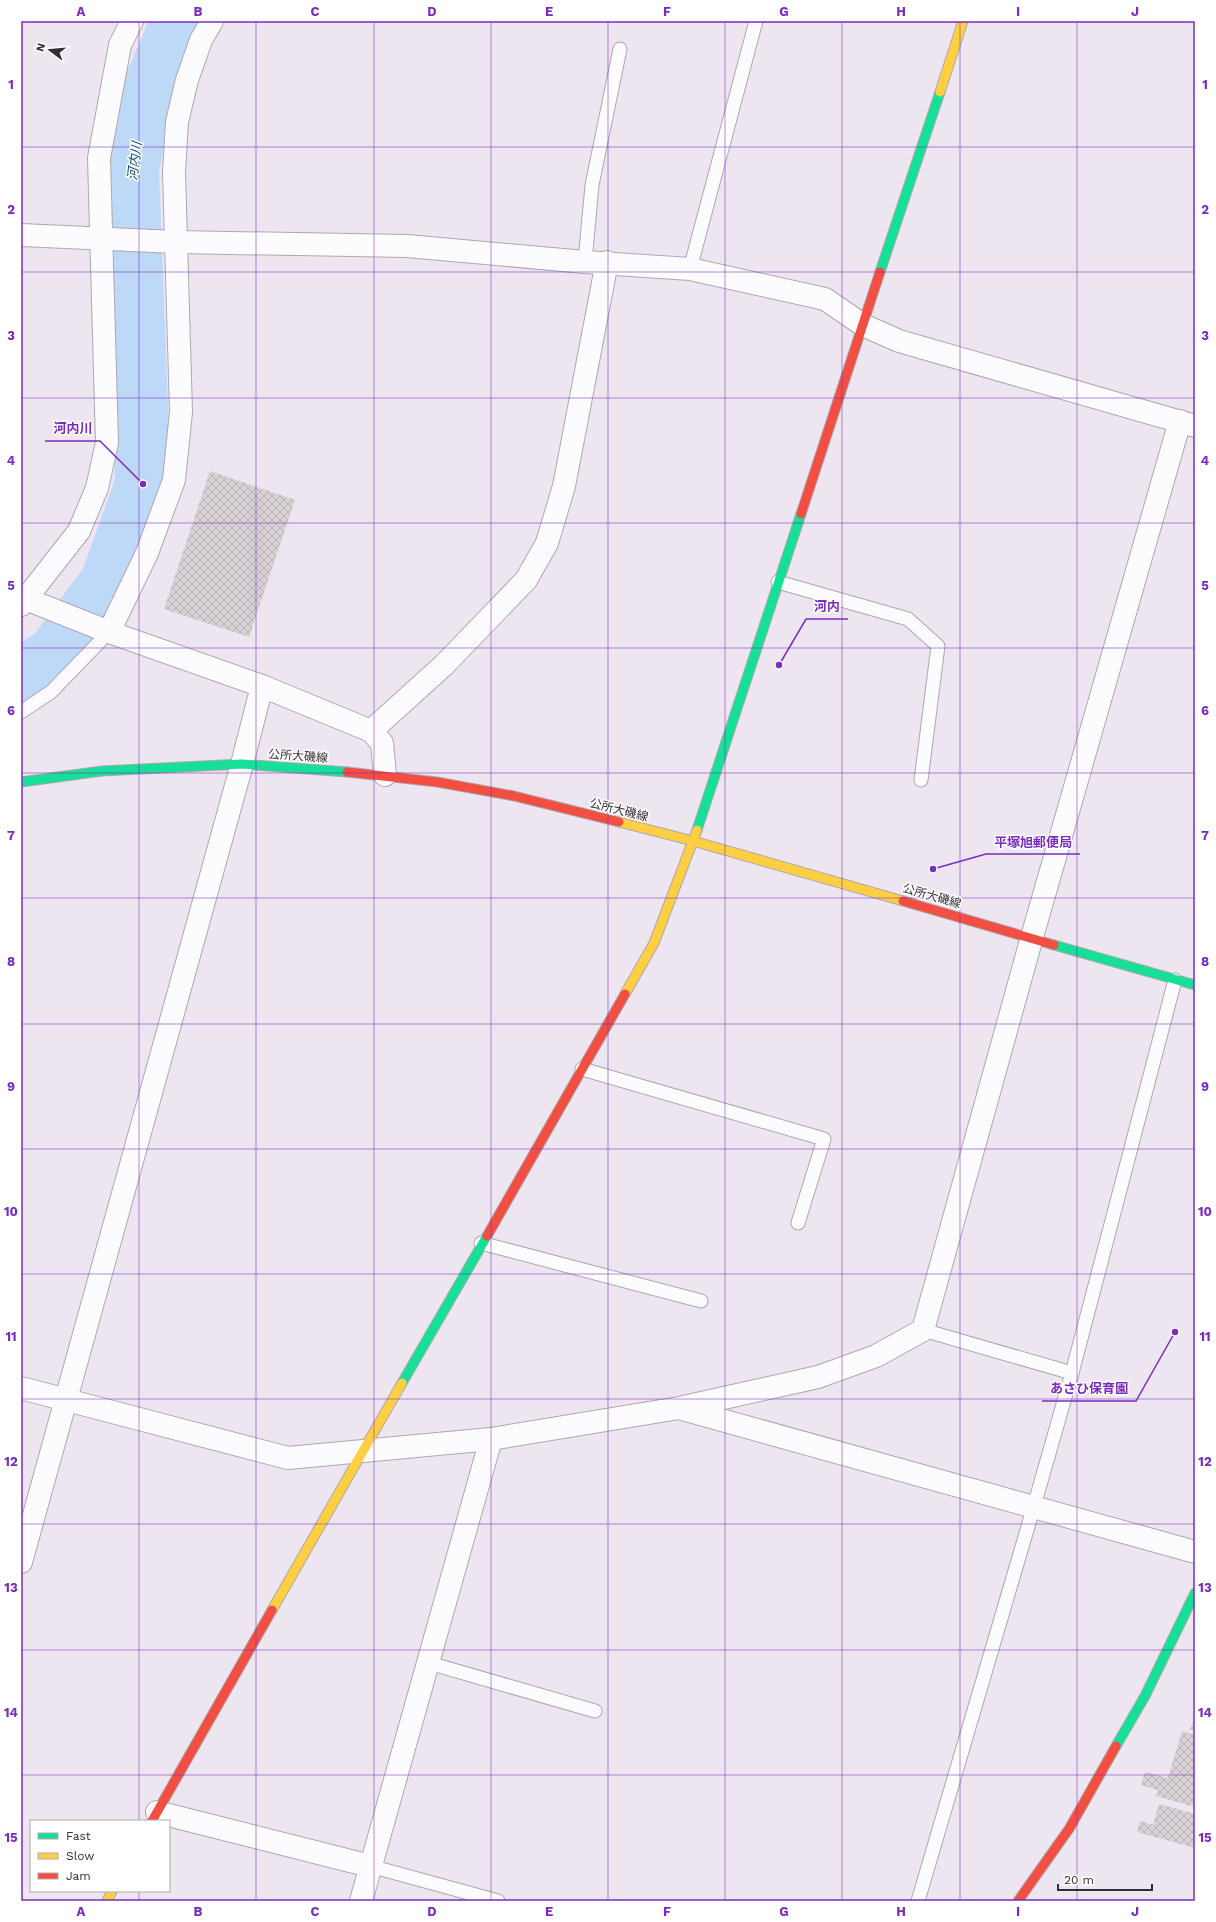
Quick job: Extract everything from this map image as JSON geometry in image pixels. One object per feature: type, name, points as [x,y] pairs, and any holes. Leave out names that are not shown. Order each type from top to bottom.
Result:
[{"type":"street","points":[[132,21],[120,45],[100,158],[107,443],[97,488],[80,531],[23,601],[262,686],[372,730],[382,743],[385,775]]},
{"type":"street","points":[[109,632],[147,553],[174,480],[181,412],[174,172],[177,122],[187,80],[201,40],[212,21]]},
{"type":"street","points":[[370,1866],[154,1816],[654,943],[693,841],[962,21]]},
{"type":"street","points":[[21,235],[102,240],[407,246],[585,262],[607,262],[690,268],[826,299],[862,325],[899,341],[1188,423],[1032,937],[923,1330],[876,1356],[818,1377],[679,1408],[491,1439],[288,1458],[21,1388]]},
{"type":"street","points":[[372,730],[444,665],[526,580],[547,543],[564,486],[607,262]]},
{"type":"street","points":[[21,1562],[242,764],[262,686]]},
{"type":"street","name":"公所大磯線","points":[[21,782],[102,771],[242,764],[385,775],[437,782],[514,796],[693,841],[1195,985]]},
{"type":"street","points":[[679,1408],[1195,1552]]},
{"type":"street","points":[[361,1901],[429,1664],[491,1439]]},
{"type":"street","points":[[1018,1901],[1069,1829],[1144,1696],[1195,1594]]},
{"type":"street","points":[[106,1901],[111,1892]]},
{"type":"lane","points":[[690,268],[756,21]]},
{"type":"lane","points":[[585,262],[592,185],[620,49]]},
{"type":"lane","points":[[778,582],[908,619],[938,646],[921,780]]},
{"type":"lane","points":[[21,712],[51,692],[109,632]]},
{"type":"lane","points":[[918,1901],[1072,1373],[1175,980]]},
{"type":"lane","points":[[582,1069],[824,1139],[798,1224]]},
{"type":"lane","points":[[481,1243],[701,1301]]},
{"type":"lane","points":[[923,1330],[1072,1373]]},
{"type":"lane","points":[[429,1664],[595,1711]]},
{"type":"lane","points":[[370,1866],[498,1901]]},
{"type":"building","points":[[210,471],[295,500],[249,637],[164,609]]},
{"type":"building","points":[[1195,1715],[1195,1731],[1190,1730]]},
{"type":"building","points":[[1182,1731],[1195,1735],[1195,1807],[1156,1796],[1158,1790],[1141,1785],[1145,1772],[1168,1778]]},
{"type":"building","points":[[1159,1804],[1195,1814],[1195,1848],[1137,1832],[1140,1821],[1153,1825]]},
{"type":"waterway","name":"河内川","points":[[21,675],[54,655],[108,582],[143,484],[131,170],[143,106],[179,21]]},
{"type":"traffic: fast","points":[[880,272],[940,92]]},
{"type":"traffic: fast","points":[[697,830],[801,514]]},
{"type":"traffic: fast","points":[[21,782],[102,771],[242,764],[347,772]]},
{"type":"traffic: fast","points":[[1054,945],[1195,985]]},
{"type":"traffic: fast","points":[[402,1383],[487,1236]]},
{"type":"traffic: fast","points":[[1116,1746],[1145,1696],[1195,1593]]},
{"type":"traffic: slow","points":[[940,92],[963,21]]},
{"type":"traffic: slow","points":[[619,822],[693,841],[903,901]]},
{"type":"traffic: slow","points":[[625,994],[654,943],[697,830]]},
{"type":"traffic: slow","points":[[272,1610],[402,1383]]},
{"type":"traffic: slow","points":[[107,1901],[112,1892]]},
{"type":"traffic: jam","points":[[801,514],[880,272]]},
{"type":"traffic: jam","points":[[347,772],[437,782],[514,796],[619,822]]},
{"type":"traffic: jam","points":[[903,901],[1054,945]]},
{"type":"traffic: jam","points":[[487,1236],[625,994]]},
{"type":"traffic: jam","points":[[153,1820],[272,1610]]},
{"type":"traffic: jam","points":[[1018,1901],[1069,1829],[1116,1746]]},
{"type":"place","name":"河内川","points":[[143,484]]},
{"type":"place","name":"河内","points":[[779,665]]},
{"type":"place","name":"平塚旭郵便局","points":[[933,869]]},
{"type":"place","name":"あさひ保育園","points":[[1175,1332]]}]
